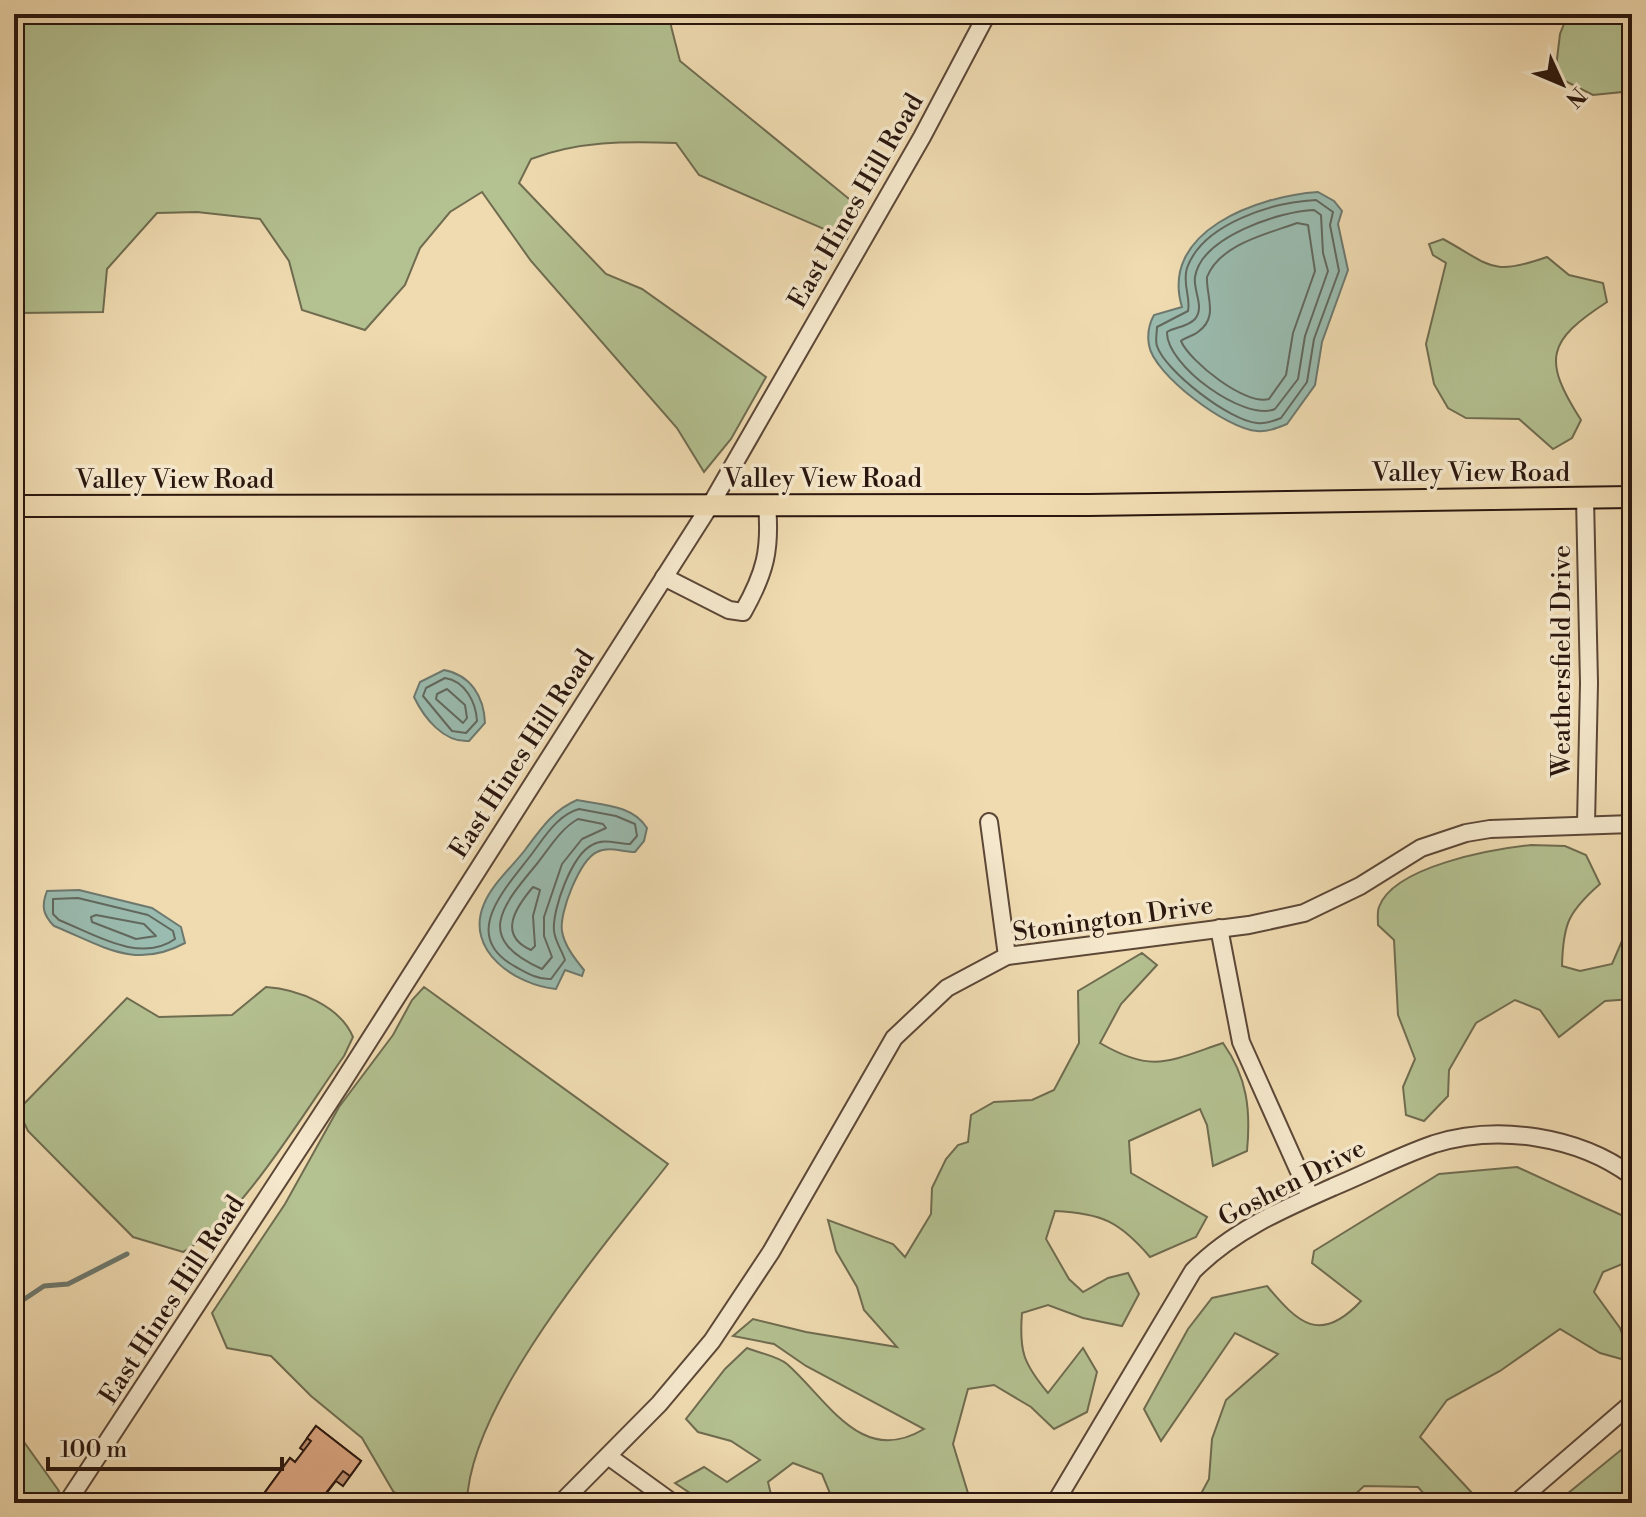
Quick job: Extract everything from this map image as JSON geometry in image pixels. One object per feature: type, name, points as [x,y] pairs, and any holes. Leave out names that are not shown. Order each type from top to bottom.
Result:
[{"type":"main road","name":"Valley View Road","points":[[14,506],[767,505],[1632,497]]},
{"type":"street","name":"East Hines Hill Road","points":[[67,1503],[342,1083],[711,504],[922,137],[987,14]]},
{"type":"street","name":"Weathersfield Drive","points":[[1585,498],[1589,683],[1586,824]]},
{"type":"street","points":[[664,577],[729,610],[743,612],[761,579],[771,541],[767,505]]},
{"type":"street","points":[[989,822],[1007,956]]},
{"type":"street","name":"Stonington Drive","points":[[561,1503],[689,1370],[733,1311],[797,1210],[894,1038],[947,988],[1007,956],[1219,928],[1304,913],[1360,886],[1421,848],[1466,833],[1586,824],[1632,824]]},
{"type":"street","points":[[1219,928],[1241,1042],[1310,1196]]},
{"type":"street","name":"Goshen Drive","points":[[1055,1503],[1193,1271],[1230,1239],[1310,1196],[1435,1144],[1483,1135],[1512,1135],[1560,1143],[1607,1161],[1632,1176]]},
{"type":"street","points":[[1516,1503],[1632,1403]]},
{"type":"street","points":[[608,1456],[673,1503]]},
{"type":"green space","points":[[14,14],[675,14],[671,26],[680,61],[859,207],[847,239],[699,175],[676,143],[602,144],[566,149],[531,159],[519,183],[606,274],[642,289],[766,377],[731,439],[704,472],[677,428],[531,261],[482,192],[450,212],[420,248],[405,285],[365,330],[302,310],[289,261],[260,219],[197,212],[157,213],[107,269],[103,312],[19,313],[14,476]]},
{"type":"green space","points":[[1568,14],[1632,14],[1632,91],[1593,95],[1555,76],[1560,34]]},
{"type":"green space","points":[[1443,239],[1492,265],[1513,266],[1547,257],[1569,275],[1603,283],[1607,302],[1572,328],[1562,340],[1557,353],[1560,381],[1581,420],[1572,438],[1553,449],[1519,419],[1466,418],[1448,408],[1434,384],[1426,344],[1446,263],[1433,255],[1429,244]]},
{"type":"green space","points":[[1531,845],[1565,846],[1586,855],[1600,884],[1569,920],[1562,966],[1580,971],[1612,964],[1632,918],[1632,999],[1605,1001],[1559,1037],[1540,1010],[1515,1000],[1476,1023],[1449,1070],[1448,1096],[1424,1121],[1406,1115],[1403,1087],[1415,1059],[1398,1015],[1394,940],[1378,925],[1379,907],[1388,893],[1424,870],[1470,856]]},
{"type":"green space","points":[[1142,953],[1157,965],[1121,1004],[1100,1043],[1134,1059],[1161,1061],[1223,1043],[1237,1068],[1246,1094],[1247,1151],[1213,1166],[1207,1125],[1200,1109],[1129,1141],[1131,1173],[1207,1217],[1196,1237],[1150,1257],[1129,1235],[1109,1222],[1085,1214],[1055,1211],[1046,1239],[1069,1279],[1083,1292],[1108,1278],[1128,1273],[1139,1294],[1122,1326],[1083,1318],[1048,1305],[1022,1313],[1024,1356],[1048,1393],[1083,1348],[1097,1372],[1087,1412],[1054,1429],[1031,1407],[994,1385],[968,1389],[953,1444],[971,1503],[834,1503],[822,1474],[793,1463],[768,1482],[773,1503],[705,1503],[675,1483],[704,1467],[727,1482],[760,1460],[731,1441],[698,1432],[686,1419],[725,1369],[747,1348],[787,1364],[847,1424],[864,1435],[882,1440],[902,1439],[924,1429],[806,1366],[774,1344],[733,1336],[753,1319],[806,1332],[897,1347],[864,1310],[857,1287],[836,1251],[828,1220],[893,1244],[905,1257],[931,1214],[932,1188],[946,1159],[958,1145],[968,1142],[971,1115],[994,1102],[1032,1100],[1054,1090],[1079,1043],[1078,991]]},
{"type":"green space","points":[[266,987],[291,991],[317,1001],[338,1016],[353,1037],[344,1056],[248,1192],[204,1238],[183,1252],[133,1237],[28,1131],[18,1110],[127,998],[159,1017],[232,1015]]},
{"type":"green space","points":[[424,987],[668,1164],[578,1280],[515,1373],[491,1419],[474,1463],[467,1503],[406,1503],[393,1491],[362,1438],[311,1396],[271,1356],[227,1348],[212,1313],[285,1204],[339,1107],[393,1035],[412,1000]]},
{"type":"green space","points":[[1517,1167],[1632,1220],[1632,1260],[1603,1272],[1594,1292],[1620,1328],[1632,1362],[1600,1353],[1560,1329],[1500,1371],[1447,1400],[1420,1437],[1472,1493],[1460,1503],[1432,1503],[1418,1487],[1364,1486],[1346,1503],[1196,1503],[1209,1479],[1212,1439],[1226,1400],[1278,1354],[1235,1333],[1161,1441],[1144,1409],[1188,1329],[1212,1298],[1267,1286],[1300,1319],[1321,1325],[1333,1322],[1361,1301],[1312,1263],[1314,1251],[1439,1174]]},
{"type":"green space","points":[[14,1428],[59,1491],[51,1503],[14,1503]]},
{"type":"green space","points":[[1632,1441],[1632,1503],[1556,1503]]},
{"type":"water","points":[[1318,192],[1334,201],[1342,211],[1338,224],[1348,270],[1322,342],[1315,385],[1287,424],[1265,431],[1244,428],[1211,411],[1163,371],[1149,345],[1150,326],[1154,315],[1182,307],[1179,280],[1185,258],[1199,238],[1219,222],[1268,201]]},
{"type":"water","points":[[444,670],[469,682],[482,704],[485,723],[469,741],[451,738],[436,728],[414,697],[420,682]]},
{"type":"water","points":[[577,800],[625,810],[647,828],[644,841],[635,852],[601,850],[584,865],[572,887],[562,931],[567,947],[584,970],[582,976],[565,970],[556,989],[525,981],[498,963],[481,937],[480,921],[484,904],[497,883],[548,821]]},
{"type":"water","points":[[79,890],[152,908],[181,927],[185,943],[150,955],[134,955],[104,947],[54,926],[44,910],[47,891]]},
{"type":"building","points":[[316,1426],[361,1461],[350,1476],[343,1471],[318,1503],[265,1503],[260,1499],[290,1458],[295,1462],[311,1441],[307,1438]]},
{"type":"waterway","points":[[14,1306],[44,1286],[68,1284],[127,1254]]}]
